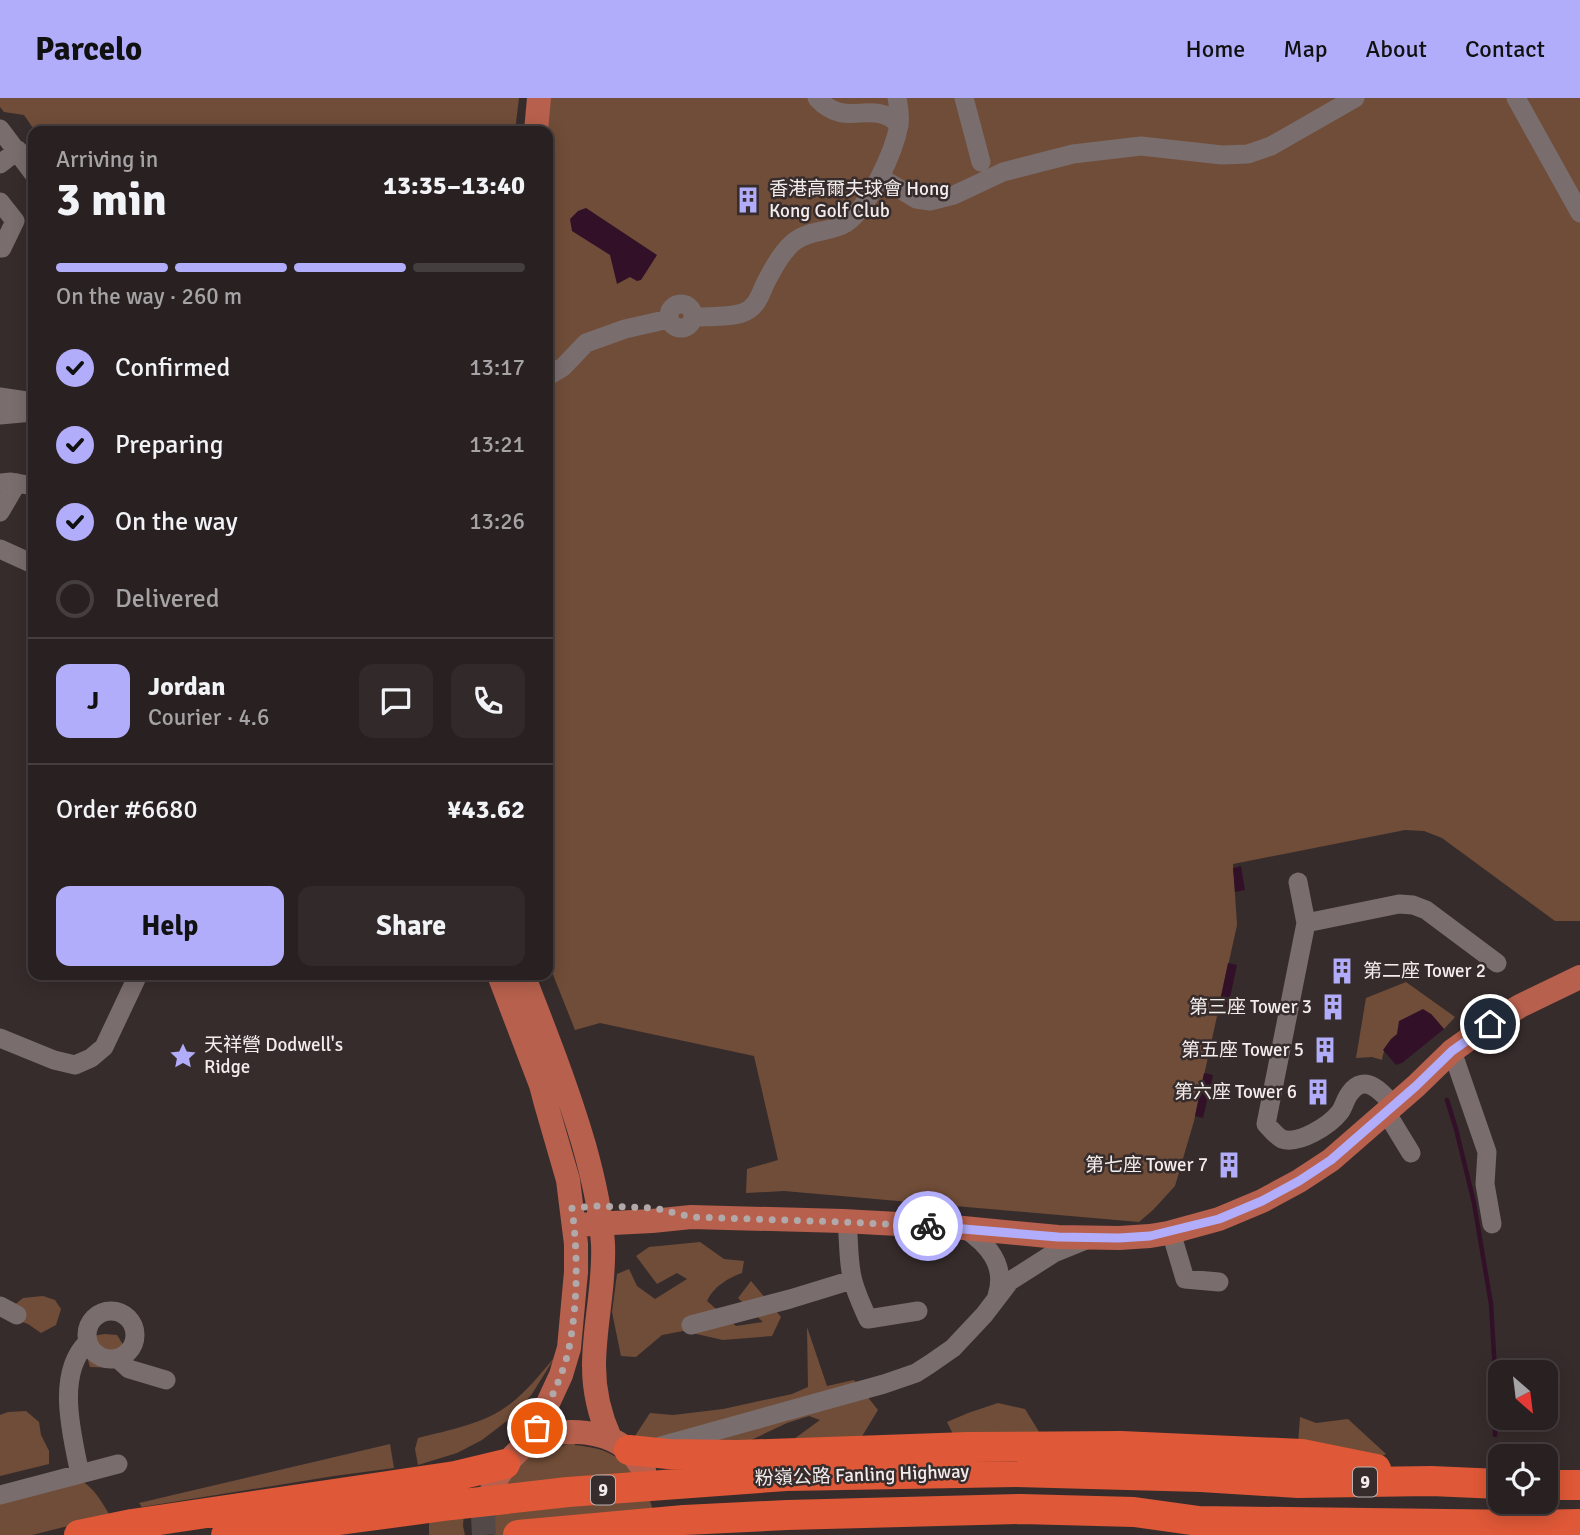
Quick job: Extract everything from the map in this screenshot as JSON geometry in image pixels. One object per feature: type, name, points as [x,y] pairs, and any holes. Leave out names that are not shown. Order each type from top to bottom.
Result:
[{"type":"highway","points":[[632,1452],[738,1454],[968,1447],[1121,1446],[1302,1454],[1431,1480]]},
{"type":"highway","name":"粉嶺公路 Fanling Highway","points":[[226,1535],[443,1506],[596,1490],[786,1476],[1016,1472],[1201,1477],[1298,1483],[1431,1480],[1488,1483]]},
{"type":"highway","points":[[79,1535],[132,1524],[455,1476],[499,1474]]},
{"type":"highway","points":[[1558,1485],[1580,1485]]},
{"type":"highway","name":"粉嶺公路 Fanling Highway","points":[[518,1535],[684,1520],[1021,1509],[1133,1512],[1199,1521],[1580,1524]]},
{"type":"highway","points":[[1145,1535],[1199,1521]]},
{"type":"main road","points":[[536,126],[539,98]]},
{"type":"main road","points":[[573,1216],[599,1215],[647,1222],[691,1217],[848,1222],[1094,1238],[1150,1236],[1171,1232],[1219,1219],[1262,1201],[1299,1181],[1331,1160],[1452,1051],[1520,1006],[1580,978]]},
{"type":"main road","points":[[501,980],[541,1085],[554,1130],[568,1180],[576,1244],[569,1348],[561,1375],[530,1442]]},
{"type":"main road","points":[[525,980],[578,1123],[599,1215],[603,1244],[594,1369],[602,1420],[632,1452]]},
{"type":"main road","points":[[499,1474],[516,1453],[530,1442],[568,1432],[589,1433],[632,1452]]},
{"type":"street","points":[[817,98],[830,109],[881,106],[892,114],[899,124]]},
{"type":"street","points":[[553,373],[564,367],[586,343],[625,328],[669,318],[670,310],[680,304],[691,309],[694,317],[746,312],[758,302],[766,282],[794,241],[812,232],[827,231],[843,225],[857,215],[880,177],[893,148],[899,124],[900,109],[897,98]]},
{"type":"street","points":[[964,98],[981,162]]},
{"type":"street","points":[[880,177],[916,199],[930,201],[954,195],[1003,173],[1073,154],[1141,146],[1222,155],[1248,155],[1271,146],[1355,98]]},
{"type":"street","points":[[1516,98],[1580,213]]},
{"type":"street","points":[[0,129],[28,165]]},
{"type":"street","points":[[0,164],[18,150]]},
{"type":"street","points":[[0,202],[15,221],[0,248]]},
{"type":"street","points":[[0,397],[28,401]]},
{"type":"street","points":[[0,415],[28,412]]},
{"type":"street","points":[[0,512],[17,484]]},
{"type":"street","points":[[0,549],[28,562]]},
{"type":"street","points":[[1298,882],[1306,923],[1266,1124],[1281,1138],[1298,1139],[1326,1126],[1341,1112],[1352,1090],[1363,1085],[1375,1087],[1390,1109],[1411,1153]]},
{"type":"street","points":[[1306,923],[1399,904],[1413,905],[1426,911],[1497,963]]},
{"type":"street","points":[[0,1038],[54,1060],[75,1065],[91,1058],[104,1047],[136,980]]},
{"type":"street","points":[[1452,1051],[1487,1152],[1485,1184],[1492,1224]]},
{"type":"street","points":[[554,1130],[556,1117],[541,1069],[545,1062],[556,1058]]},
{"type":"street","points":[[848,1222],[852,1280],[868,1319],[918,1311]]},
{"type":"street","points":[[964,1228],[977,1237],[994,1257],[1000,1271],[1001,1283],[996,1300]]},
{"type":"street","points":[[1171,1232],[1185,1279],[1219,1282]]},
{"type":"street","points":[[632,1452],[916,1373],[953,1348],[985,1315],[1010,1281],[1054,1253],[1094,1238]]},
{"type":"street","points":[[691,1325],[852,1280]]},
{"type":"street","points":[[111,1311],[125,1316],[134,1329],[135,1337],[129,1352],[117,1358],[106,1359],[99,1356],[88,1342],[91,1322],[111,1311]]},
{"type":"street","points":[[80,1474],[69,1405],[69,1386],[79,1352],[88,1342]]},
{"type":"street","points":[[117,1358],[129,1368],[166,1380]]},
{"type":"street","points":[[0,1495],[118,1464]]},
{"type":"shaded area","points":[[0,98],[519,98],[516,126],[32,126],[24,115],[4,112],[0,107]]},
{"type":"shaded area","points":[[527,98],[1580,98],[1580,921],[1555,921],[1442,838],[1424,831],[1405,830],[1233,864],[1237,925],[1194,1121],[1175,1186],[1139,1222],[784,1191],[746,1193],[747,1169],[778,1160],[754,1056],[600,1023],[575,1030],[553,975],[553,126],[545,126]]},
{"type":"shaded area","points":[[586,208],[657,255],[641,280],[630,277],[617,284],[610,255],[572,231],[570,219]]},
{"type":"shaded area","points":[[1241,866],[1245,890],[1235,892],[1233,868]]},
{"type":"shaded area","points":[[1228,963],[1237,965],[1228,1007],[1219,1005]]},
{"type":"shaded area","points":[[1406,982],[1455,1017],[1444,1029],[1431,1014],[1394,1038],[1388,1044],[1382,1060],[1372,1057],[1356,1058],[1366,998]]},
{"type":"shaded area","points":[[1423,1009],[1444,1029],[1396,1065],[1383,1050],[1397,1034],[1399,1021]]},
{"type":"shaded area","points":[[1204,1073],[1213,1075],[1203,1118],[1195,1116]]},
{"type":"shaded area","points":[[700,1242],[724,1259],[744,1261],[742,1273],[713,1291],[707,1301],[736,1326],[763,1322],[738,1298],[751,1281],[781,1317],[772,1336],[723,1340],[683,1331],[662,1335],[636,1357],[621,1356],[612,1312],[617,1274],[629,1269],[637,1286],[655,1299],[687,1279],[677,1273],[657,1284],[636,1256],[649,1247]]},
{"type":"shaded area","points":[[43,1296],[55,1300],[61,1309],[56,1325],[41,1333],[15,1319],[13,1306],[23,1298]]},
{"type":"shaded area","points":[[807,1327],[827,1386],[854,1380],[878,1410],[861,1438],[794,1439],[820,1420],[809,1416],[749,1441],[633,1439],[650,1413],[673,1415],[723,1409],[792,1394],[808,1387]]},
{"type":"shaded area","points":[[117,1335],[127,1351],[122,1352],[120,1368],[90,1367],[87,1357],[93,1336]]},
{"type":"shaded area","points":[[555,1357],[532,1394],[512,1417],[482,1440],[457,1453],[418,1465],[415,1449],[418,1438],[466,1426],[500,1411],[534,1382]]},
{"type":"shaded area","points":[[998,1403],[1025,1409],[1041,1435],[953,1434],[947,1422]]},
{"type":"shaded area","points":[[26,1411],[39,1422],[41,1435],[49,1451],[49,1464],[0,1476],[0,1415]]},
{"type":"shaded area","points":[[1300,1417],[1316,1423],[1348,1419],[1386,1454],[1375,1460],[1298,1444]]},
{"type":"shaded area","points":[[574,1442],[575,1445],[610,1454],[632,1471],[648,1494],[654,1521],[653,1535],[494,1535],[494,1511],[498,1498],[504,1485],[521,1463],[542,1449]]},
{"type":"shaded area","points":[[390,1444],[394,1468],[142,1507],[139,1503]]},
{"type":"shaded area","points":[[79,1479],[93,1490],[109,1514],[32,1535],[0,1535],[0,1500]]},
{"type":"shaded area","points":[[429,1496],[464,1512],[465,1535],[429,1535]]},
{"type":"waterway","points":[[1447,1100],[1474,1203],[1491,1304],[1496,1389],[1495,1435]]},
{"type":"tunnel","points":[[484,1535],[483,1516],[493,1485]]},
{"type":"way so far","points":[[537,1428],[561,1375],[569,1348],[576,1272],[572,1208],[655,1208],[691,1217],[928,1226]]},
{"type":"place","name":"香港高爾夫球會 Hong Kong Golf Club","points":[[748,200]]},
{"type":"place","name":"第二座 Tower 2","points":[[1342,971]]},
{"type":"place","name":"第三座 Tower 3","points":[[1333,1007]]},
{"type":"place","name":"第五座 Tower 5","points":[[1325,1050]]},
{"type":"place","name":"天祥營 Dodwell's Ridge","points":[[183,1056]]},
{"type":"place","name":"第六座 Tower 6","points":[[1318,1092]]},
{"type":"place","name":"第七座 Tower 7","points":[[1229,1165]]},
{"type":"route","points":[[928,1226],[1058,1237],[1119,1238],[1168,1233],[1219,1219],[1262,1201],[1331,1160],[1452,1051],[1490,1024]]}]
